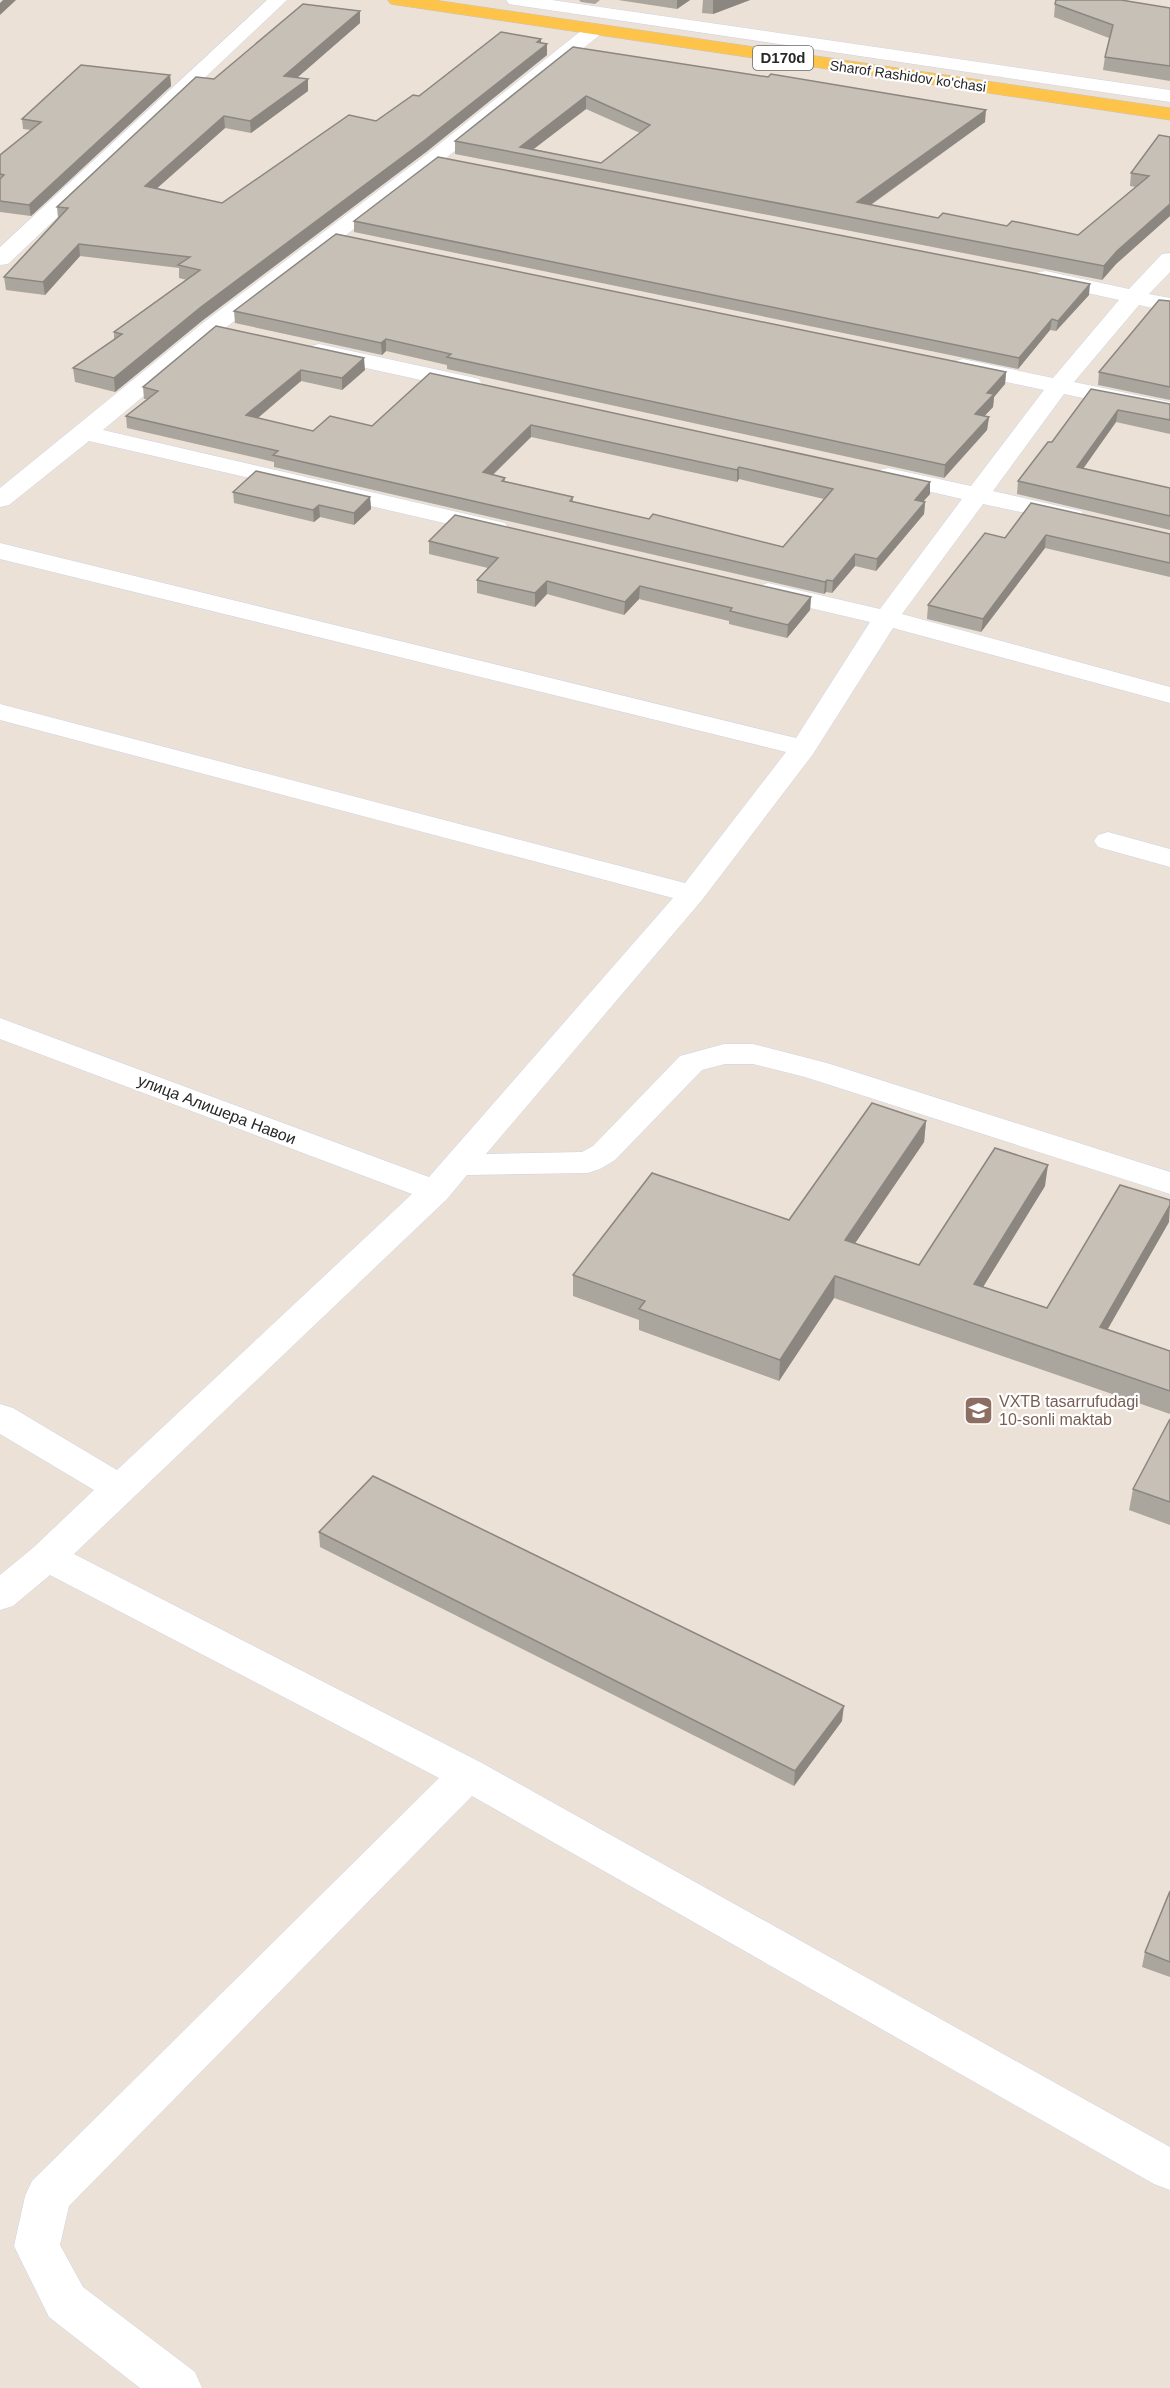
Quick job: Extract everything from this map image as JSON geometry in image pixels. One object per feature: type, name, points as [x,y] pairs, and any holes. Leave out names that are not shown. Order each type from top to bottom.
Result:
[{"type":"main road","name":"Sharof Rashidov ko'chasi","points":[[397,0],[1170,114]]},
{"type":"street","points":[[0,259],[278,0]]},
{"type":"street","points":[[515,0],[1170,96]]},
{"type":"street","points":[[649,38],[698,6]]},
{"type":"street","points":[[0,500],[85,433],[212,327],[434,158],[594,30]]},
{"type":"street","points":[[434,158],[458,162]]},
{"type":"street","points":[[332,236],[355,241]]},
{"type":"street","points":[[0,1596],[47,1557],[435,1191],[458,1166],[692,894],[803,748],[886,618],[1059,386],[1133,298],[1170,259]]},
{"type":"street","points":[[1027,273],[1170,305]]},
{"type":"street","points":[[212,327],[235,332]]},
{"type":"street","points":[[293,345],[491,388]]},
{"type":"street","points":[[941,361],[1170,409]]},
{"type":"street","points":[[85,433],[514,532]]},
{"type":"street","points":[[863,469],[1091,521]]},
{"type":"street","points":[[0,551],[803,748]]},
{"type":"street","points":[[747,586],[886,618],[1170,695]]},
{"type":"street","points":[[0,712],[692,894]]},
{"type":"street","points":[[1108,841],[1170,858]]},
{"type":"street","name":"улица Алишера Навои","points":[[0,1028],[435,1191]]},
{"type":"street","points":[[458,1166],[588,1162],[604,1153],[691,1063],[724,1054],[753,1054],[827,1073],[1170,1183]]},
{"type":"street","points":[[0,1417],[119,1488]]},
{"type":"street","points":[[47,1557],[468,1774],[1170,2170]]},
{"type":"street","points":[[178,2388],[66,2301],[37,2246],[48,2196],[468,1774]]},
{"type":"building","points":[[1056,0],[1121,0],[1170,8],[1170,66],[1105,57],[1113,25],[1055,4]]},
{"type":"building","points":[[303,4],[360,11],[284,76],[308,79],[250,121],[224,116],[145,186],[222,203],[349,115],[376,121],[413,95],[419,96],[501,32],[541,39],[537,42],[547,44],[425,140],[201,307],[114,378],[73,368],[122,334],[114,332],[200,270],[178,265],[190,257],[79,244],[43,282],[4,277],[68,208],[57,207],[196,77],[214,79]]},
{"type":"building","points":[[573,47],[768,77],[771,74],[986,110],[857,202],[938,218],[943,213],[1007,226],[1012,221],[1078,235],[1149,176],[1131,173],[1159,135],[1170,137],[1170,204],[1117,251],[1104,266],[455,141]],"holes":[[[586,96],[650,125],[601,163],[520,147]]]},
{"type":"building","points":[[81,65],[170,75],[29,205],[0,201],[0,179],[4,175],[0,174],[0,155],[41,122],[22,119]]},
{"type":"building","points":[[438,157],[1090,284],[1058,321],[1052,319],[1019,358],[354,221]]},
{"type":"building","points":[[336,234],[1006,372],[987,393],[994,394],[975,414],[989,417],[945,465],[447,357],[451,354],[386,339],[381,343],[234,311]]},
{"type":"building","points":[[1159,300],[1170,301],[1170,387],[1099,372]]},
{"type":"building","points":[[216,326],[364,358],[342,378],[301,370],[246,415],[313,431],[330,416],[372,426],[430,373],[930,482],[915,500],[925,502],[877,559],[855,554],[833,581],[825,582],[273,455],[278,451],[126,416],[158,391],[143,387]],"holes":[[[531,425],[737,470],[739,467],[833,489],[783,547],[653,514],[649,519],[570,501],[573,497],[502,481],[505,478],[483,472]]]},
{"type":"building","points":[[1091,389],[1170,404],[1170,420],[1118,410],[1077,467],[1170,488],[1170,516],[1018,481],[1048,442],[1052,442]]},
{"type":"building","points":[[256,471],[370,497],[354,513],[319,505],[313,510],[233,492]]},
{"type":"building","points":[[1031,503],[1170,534],[1170,563],[1046,535],[983,619],[928,605],[985,533],[1005,538]]},
{"type":"building","points":[[455,515],[811,597],[788,625],[730,611],[732,608],[640,586],[625,602],[547,581],[535,593],[477,580],[498,558],[429,541]]},
{"type":"building","points":[[872,1103],[926,1121],[845,1240],[919,1265],[995,1148],[1048,1165],[974,1284],[1047,1308],[1120,1185],[1170,1200],[1170,1205],[1100,1327],[1170,1351],[1170,1391],[835,1276],[780,1360],[639,1309],[645,1301],[573,1275],[652,1173],[789,1220]]},
{"type":"building","points":[[1170,1419],[1170,1502],[1133,1489]]},
{"type":"building","points":[[373,1476],[844,1706],[795,1771],[319,1532]]},
{"type":"building","points":[[1170,1891],[1170,1962],[1145,1952]]},
{"type":"place","name":"VXTB tasarrufudagi 10-sonli maktab","points":[[978,1410]]}]
